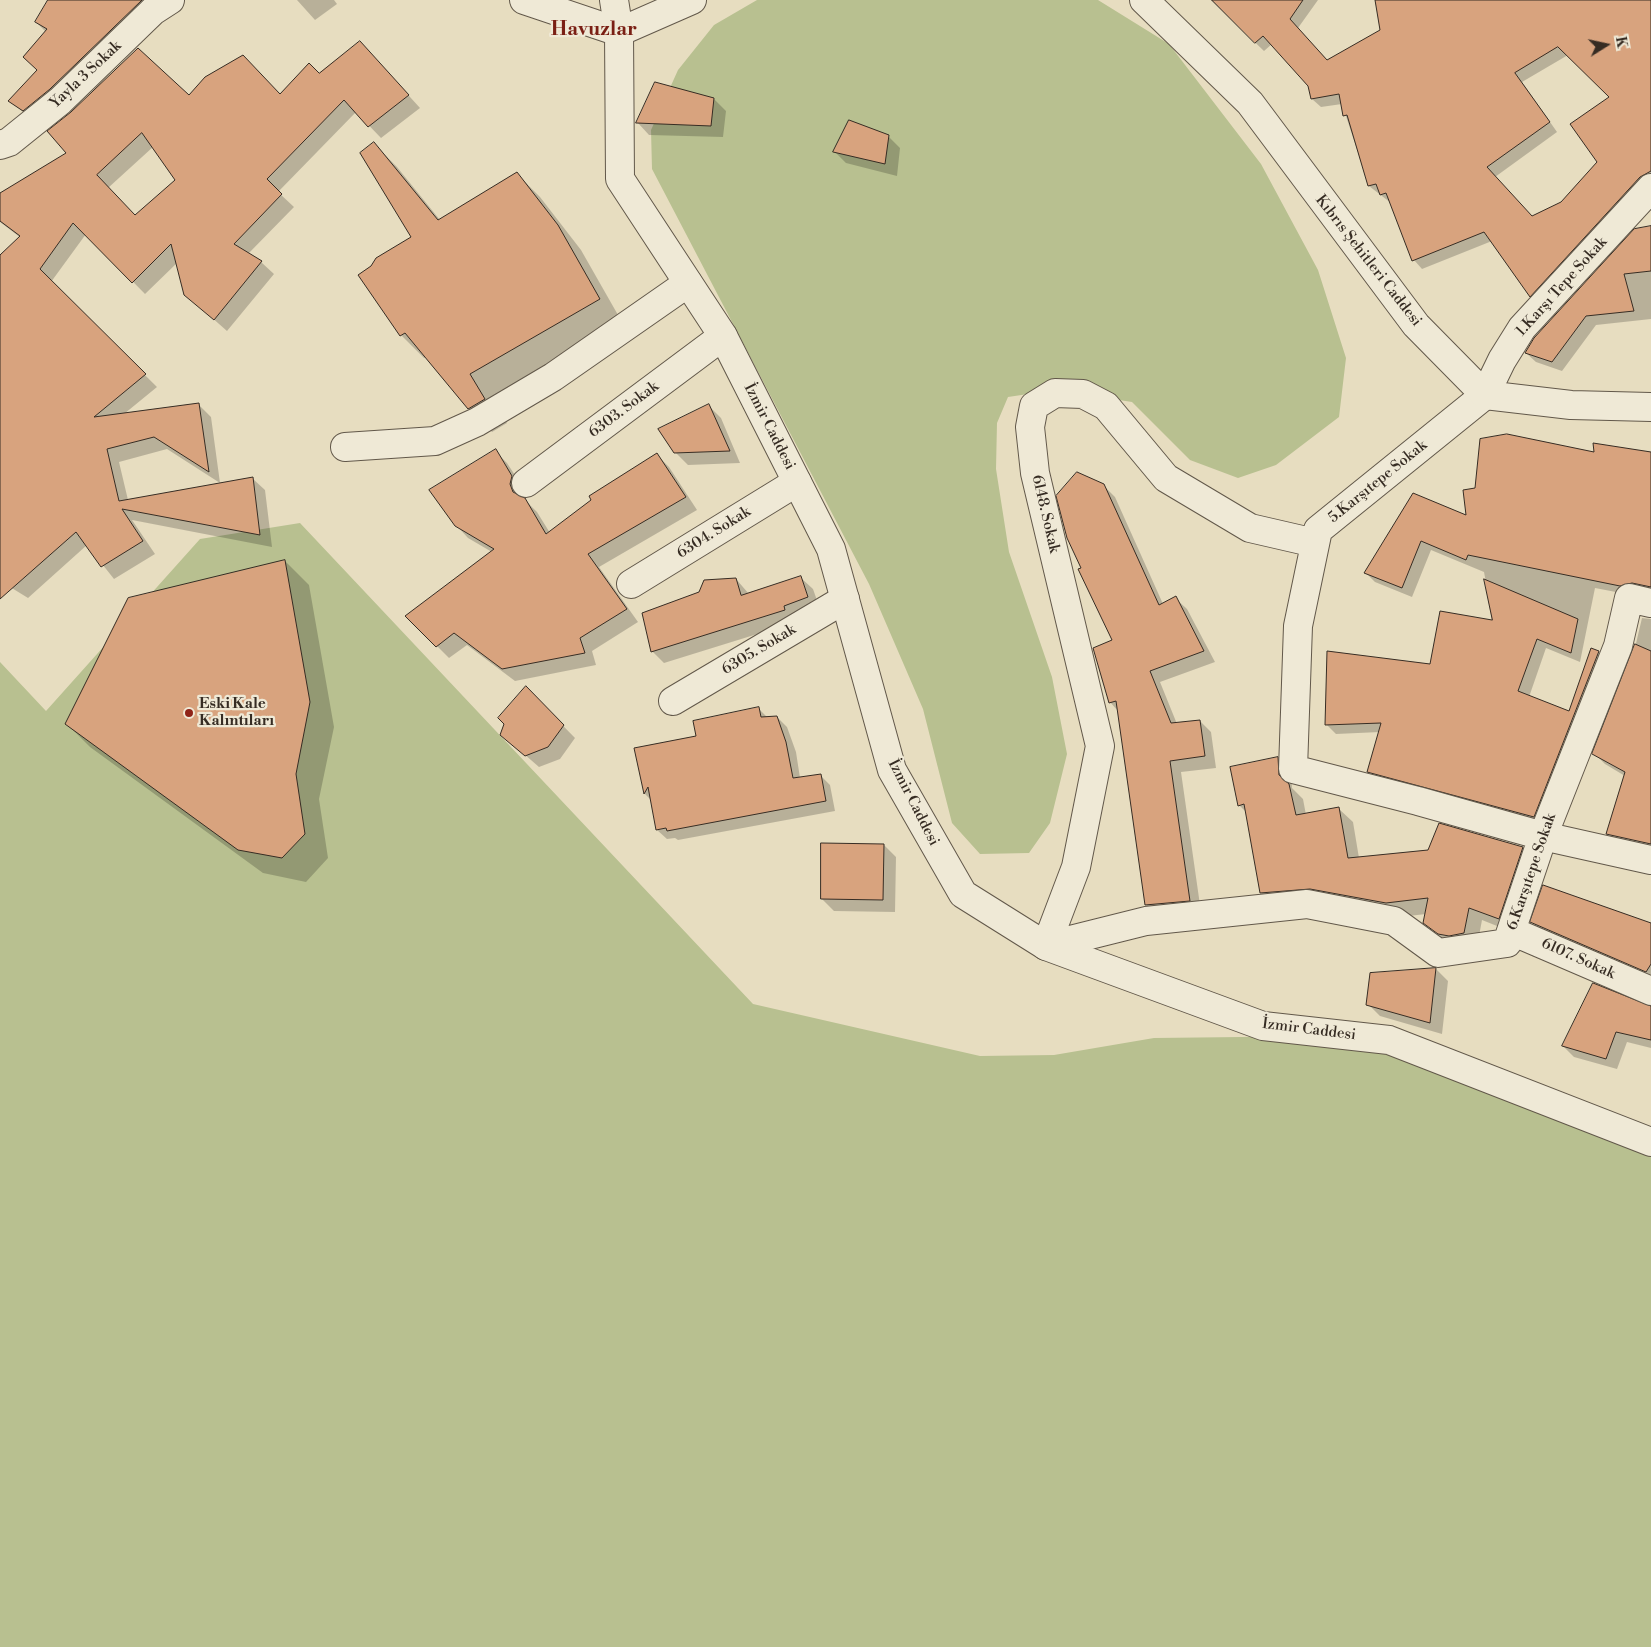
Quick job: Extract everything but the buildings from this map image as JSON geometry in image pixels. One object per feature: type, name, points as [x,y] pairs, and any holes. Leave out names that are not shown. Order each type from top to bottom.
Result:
[{"type":"street","name":"Yayla 3 Sokak","points":[[0,145],[9,142],[60,101],[153,12],[170,0]]},
{"type":"street","points":[[524,0],[619,32],[692,0]]},
{"type":"street","name":"İzmir Caddesi","points":[[614,0],[619,32],[620,179],[722,336],[832,549],[892,770],[963,894],[1046,946],[1263,1026],[1390,1040],[1651,1142]]},
{"type":"street","name":"Kıbrıs Şehitleri Caddesi","points":[[1144,0],[1250,103],[1416,325],[1485,395]]},
{"type":"street","name":"1.Karşı Tepe Sokak","points":[[1485,395],[1502,360],[1522,328],[1651,188]]},
{"type":"street","points":[[345,447],[435,440],[478,422],[553,376],[688,283]]},
{"type":"street","name":"6303. Sokak","points":[[526,483],[722,336]]},
{"type":"street","name":"6148. Sokak","points":[[1046,946],[1076,867],[1100,746],[1036,474],[1030,427],[1034,406],[1055,393],[1083,394],[1106,406],[1166,478],[1250,528],[1315,543]]},
{"type":"street","points":[[1485,395],[1571,405],[1651,407]]},
{"type":"street","name":"5.Karşıtepe Sokak","points":[[1485,395],[1318,530],[1298,626],[1293,770],[1418,801],[1543,836]]},
{"type":"street","name":"6304. Sokak","points":[[631,584],[797,482]]},
{"type":"street","name":"6.Karşıtepe Sokak","points":[[1046,946],[1146,921],[1307,904],[1394,921],[1438,953],[1507,943],[1543,836],[1616,654],[1629,598],[1651,603]]},
{"type":"street","name":"6305. Sokak","points":[[673,701],[845,599]]},
{"type":"street","points":[[1543,836],[1651,860]]},
{"type":"street","name":"6107. Sokak","points":[[1507,943],[1516,933],[1651,991]]},
{"type":"green space","points":[[757,0],[1098,0],[1169,44],[1261,164],[1318,270],[1346,358],[1339,417],[1276,465],[1238,478],[1190,460],[1132,402],[1055,390],[1008,397],[997,423],[996,469],[1009,552],[1052,677],[1067,754],[1050,823],[1029,853],[980,854],[952,823],[923,709],[869,584],[652,169],[651,130],[678,70],[714,25]]},
{"type":"green space","points":[[300,523],[753,1004],[980,1056],[1054,1055],[1154,1038],[1330,1036],[1407,1052],[1651,1155],[1651,1647],[0,1647],[0,662],[46,711],[200,539]]},
{"type":"place","name":"Eski Kale Kalıntıları","points":[[189,713]]},
{"type":"district","name":"Havuzlar","points":[[594,30]]}]
